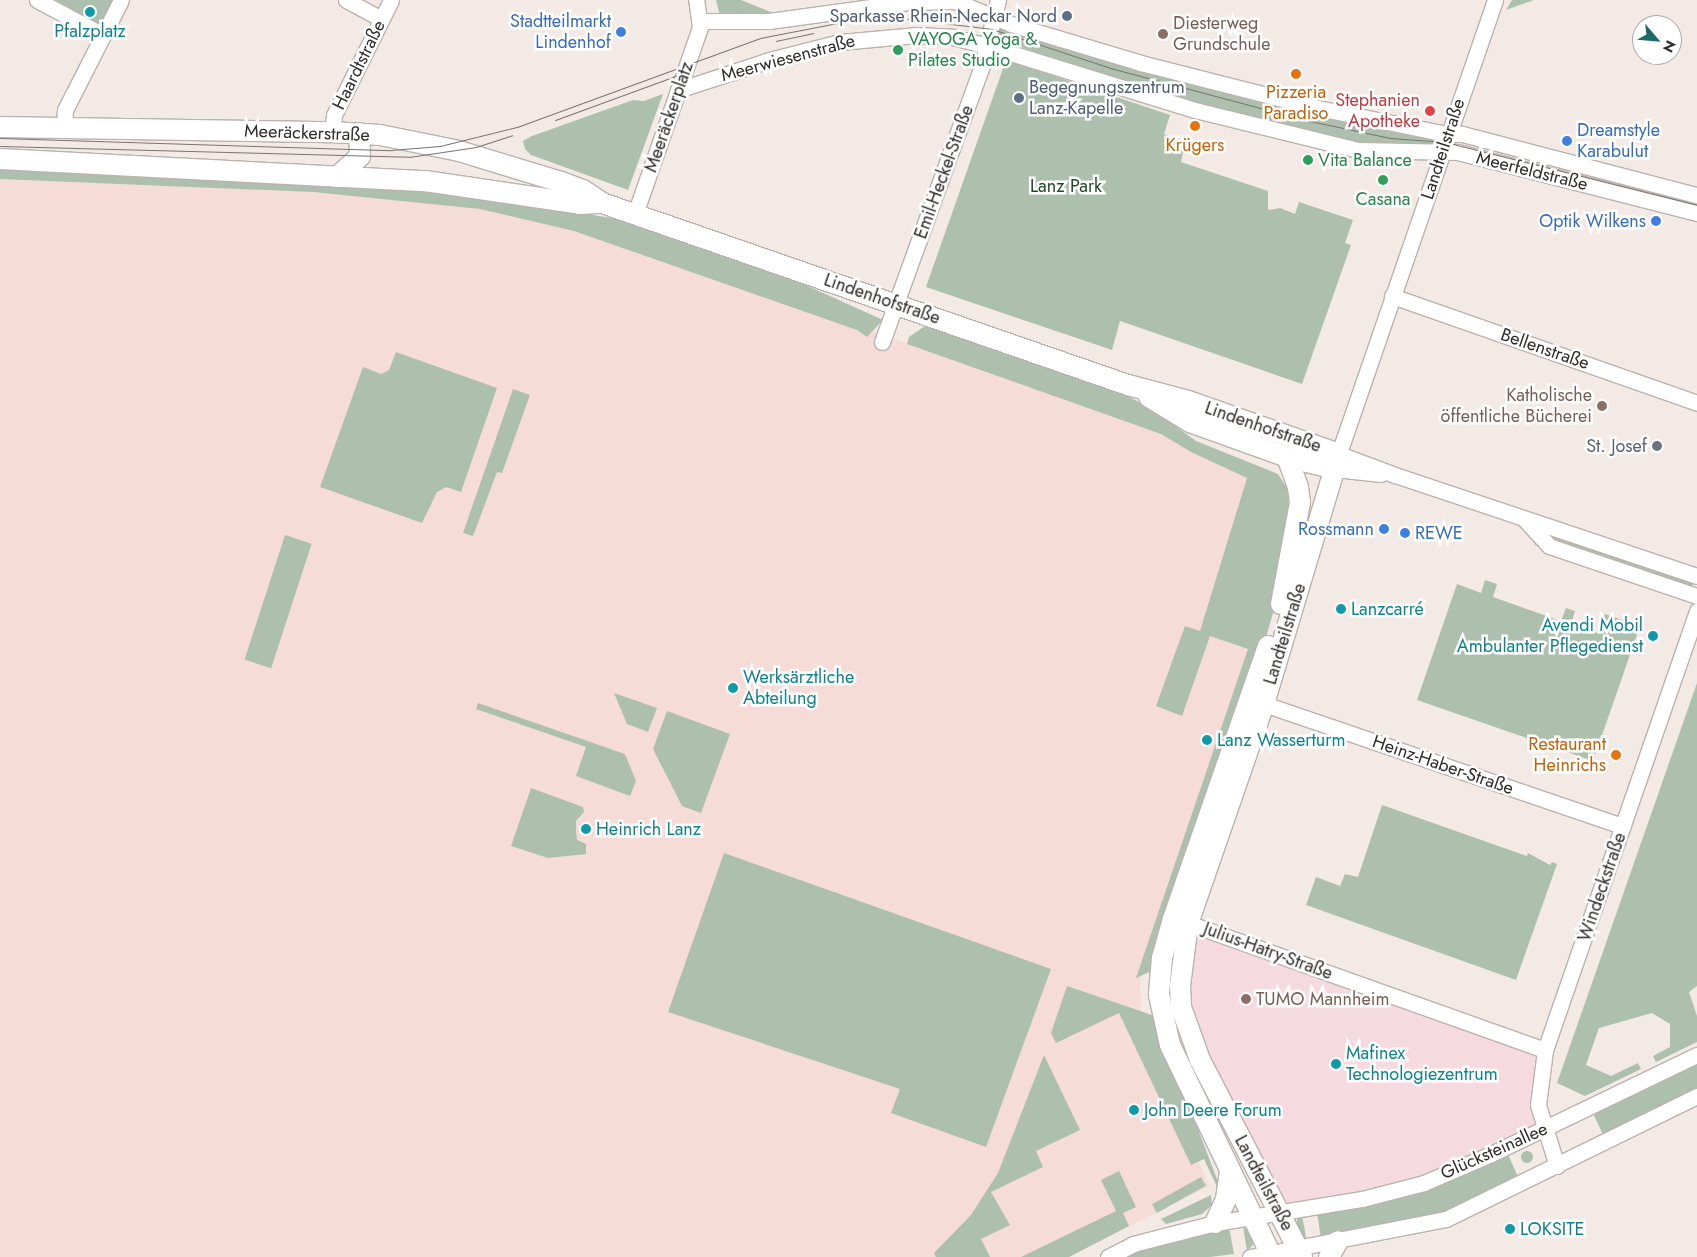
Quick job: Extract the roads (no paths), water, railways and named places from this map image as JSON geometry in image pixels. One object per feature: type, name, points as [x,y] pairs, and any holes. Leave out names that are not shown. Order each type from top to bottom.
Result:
[{"type":"street","points":[[38,0],[103,35]]},
{"type":"street","points":[[64,128],[65,110],[121,0]]},
{"type":"street","points":[[346,0],[381,19]]},
{"type":"street","name":"Haardtstraße","points":[[332,132],[334,115],[391,0]]},
{"type":"street","points":[[696,0],[701,21]]},
{"type":"street","name":"Meerwiesenstraße","points":[[701,21],[769,21],[908,2],[955,0],[993,16]]},
{"type":"street","name":"Emil-Heckel-Straße","points":[[882,342],[988,46],[998,0]]},
{"type":"street","name":"Landteilstraße","points":[[1300,1252],[1230,1122],[1189,1034],[1180,986],[1188,923],[1264,704],[1337,461],[1447,134],[1495,0]]},
{"type":"street","name":"Meerfeldstraße","points":[[993,16],[1011,24],[1160,68],[1313,107],[1447,134],[1462,134],[1697,195]]},
{"type":"street","name":"Meeräckerplatz","points":[[635,214],[701,21]]},
{"type":"street","name":"Meerwiesenstraße","points":[[678,90],[769,60],[865,38],[917,34],[988,46]]},
{"type":"street","name":"Meerfeldstraße","points":[[988,46],[1195,110],[1350,148],[1380,153],[1458,152],[1697,213]]},
{"type":"street","name":"Meeräckerstraße","points":[[0,127],[359,133],[459,150],[576,187],[602,203],[635,214]]},
{"type":"street","points":[[337,177],[360,156],[359,133]]},
{"type":"street","name":"Meeräckerstraße","points":[[0,159],[434,182],[580,204],[602,203]]},
{"type":"street","name":"Lindenhofstraße","points":[[635,214],[1128,385],[1188,401],[1337,461],[1394,475],[1697,576]]},
{"type":"street","name":"Bellenstraße","points":[[1392,296],[1697,403]]},
{"type":"street","name":"Lindenhofstraße","points":[[1128,385],[1190,422],[1288,457],[1337,461]]},
{"type":"street","name":"Landteilstraße","points":[[1271,1255],[1170,1045],[1159,995],[1160,977],[1173,919],[1272,636],[1287,580],[1300,502],[1298,487],[1288,457]]},
{"type":"street","name":"Lindenhofstraße","points":[[1522,518],[1550,546],[1697,596]]},
{"type":"street","name":"Windeckstraße","points":[[1558,1166],[1544,1128],[1538,1091],[1545,1050],[1697,611]]},
{"type":"street","name":"Heinz-Haber-Straße","points":[[1264,704],[1623,826]]},
{"type":"street","name":"Julius-Hatry-Straße","points":[[1188,923],[1545,1050]]},
{"type":"street","name":"Glücksteinallee","points":[[1108,1257],[1133,1244],[1215,1224],[1403,1189],[1466,1166],[1697,1055]]},
{"type":"street","points":[[1250,1257],[1334,1249],[1446,1219],[1558,1166],[1697,1096]]},
{"type":"street","points":[[1215,1224],[1226,1199],[1230,1170]]},
{"type":"tram line","points":[[0,138],[391,150],[440,146],[517,127],[760,38],[842,22],[910,19],[992,29],[1114,69],[1310,121],[1390,138],[1445,142],[1697,205]]},
{"type":"tram line","points":[[776,41],[813,33]]},
{"type":"tram line","points":[[555,120],[689,71]]},
{"type":"tram line","points":[[0,146],[409,157],[476,147],[512,135]]},
{"type":"place","name":"Pfalzplatz","points":[[90,12]]},
{"type":"place","name":"Sparkasse Rhein-Neckar Nord","points":[[1067,16]]},
{"type":"place","name":"Stadtteilmarkt Lindenhof","points":[[621,32]]},
{"type":"place","name":"Diesterweg Grundschule","points":[[1163,34]]},
{"type":"place","name":"VAYOGA Yoga & Pilates Studio","points":[[898,50]]},
{"type":"place","name":"Pizzeria Paradiso","points":[[1296,74]]},
{"type":"place","name":"Begegnungszentrum Lanz-Kapelle","points":[[1019,98]]},
{"type":"place","name":"Stephanien Apotheke","points":[[1430,111]]},
{"type":"place","name":"Krügers","points":[[1195,126]]},
{"type":"place","name":"Dreamstyle Karabulut","points":[[1567,141]]},
{"type":"place","name":"Vita Balance","points":[[1308,160]]},
{"type":"place","name":"Casana","points":[[1383,180]]},
{"type":"place","name":"Optik Wilkens","points":[[1656,221]]},
{"type":"place","name":"Katholische öffentliche Bücherei","points":[[1602,406]]},
{"type":"place","name":"St. Josef","points":[[1657,446]]},
{"type":"place","name":"Rossmann","points":[[1384,529]]},
{"type":"place","name":"REWE","points":[[1405,533]]},
{"type":"place","name":"Lanzcarré","points":[[1341,609]]},
{"type":"place","name":"Avendi Mobil Ambulanter Pflegedienst","points":[[1653,636]]},
{"type":"place","name":"Werksärztliche Abteilung","points":[[733,688]]},
{"type":"place","name":"Lanz Wasserturm","points":[[1207,740]]},
{"type":"place","name":"Restaurant Heinrichs","points":[[1616,755]]},
{"type":"place","name":"Heinrich Lanz","points":[[586,829]]},
{"type":"place","name":"TUMO Mannheim","points":[[1246,999]]},
{"type":"place","name":"Mafinex Technologiezentrum","points":[[1336,1064]]},
{"type":"place","name":"John Deere Forum","points":[[1134,1110]]},
{"type":"place","name":"LOKSITE","points":[[1510,1229]]},
{"type":"park label","name":"Lanz Park","points":[[1066,186]]}]
